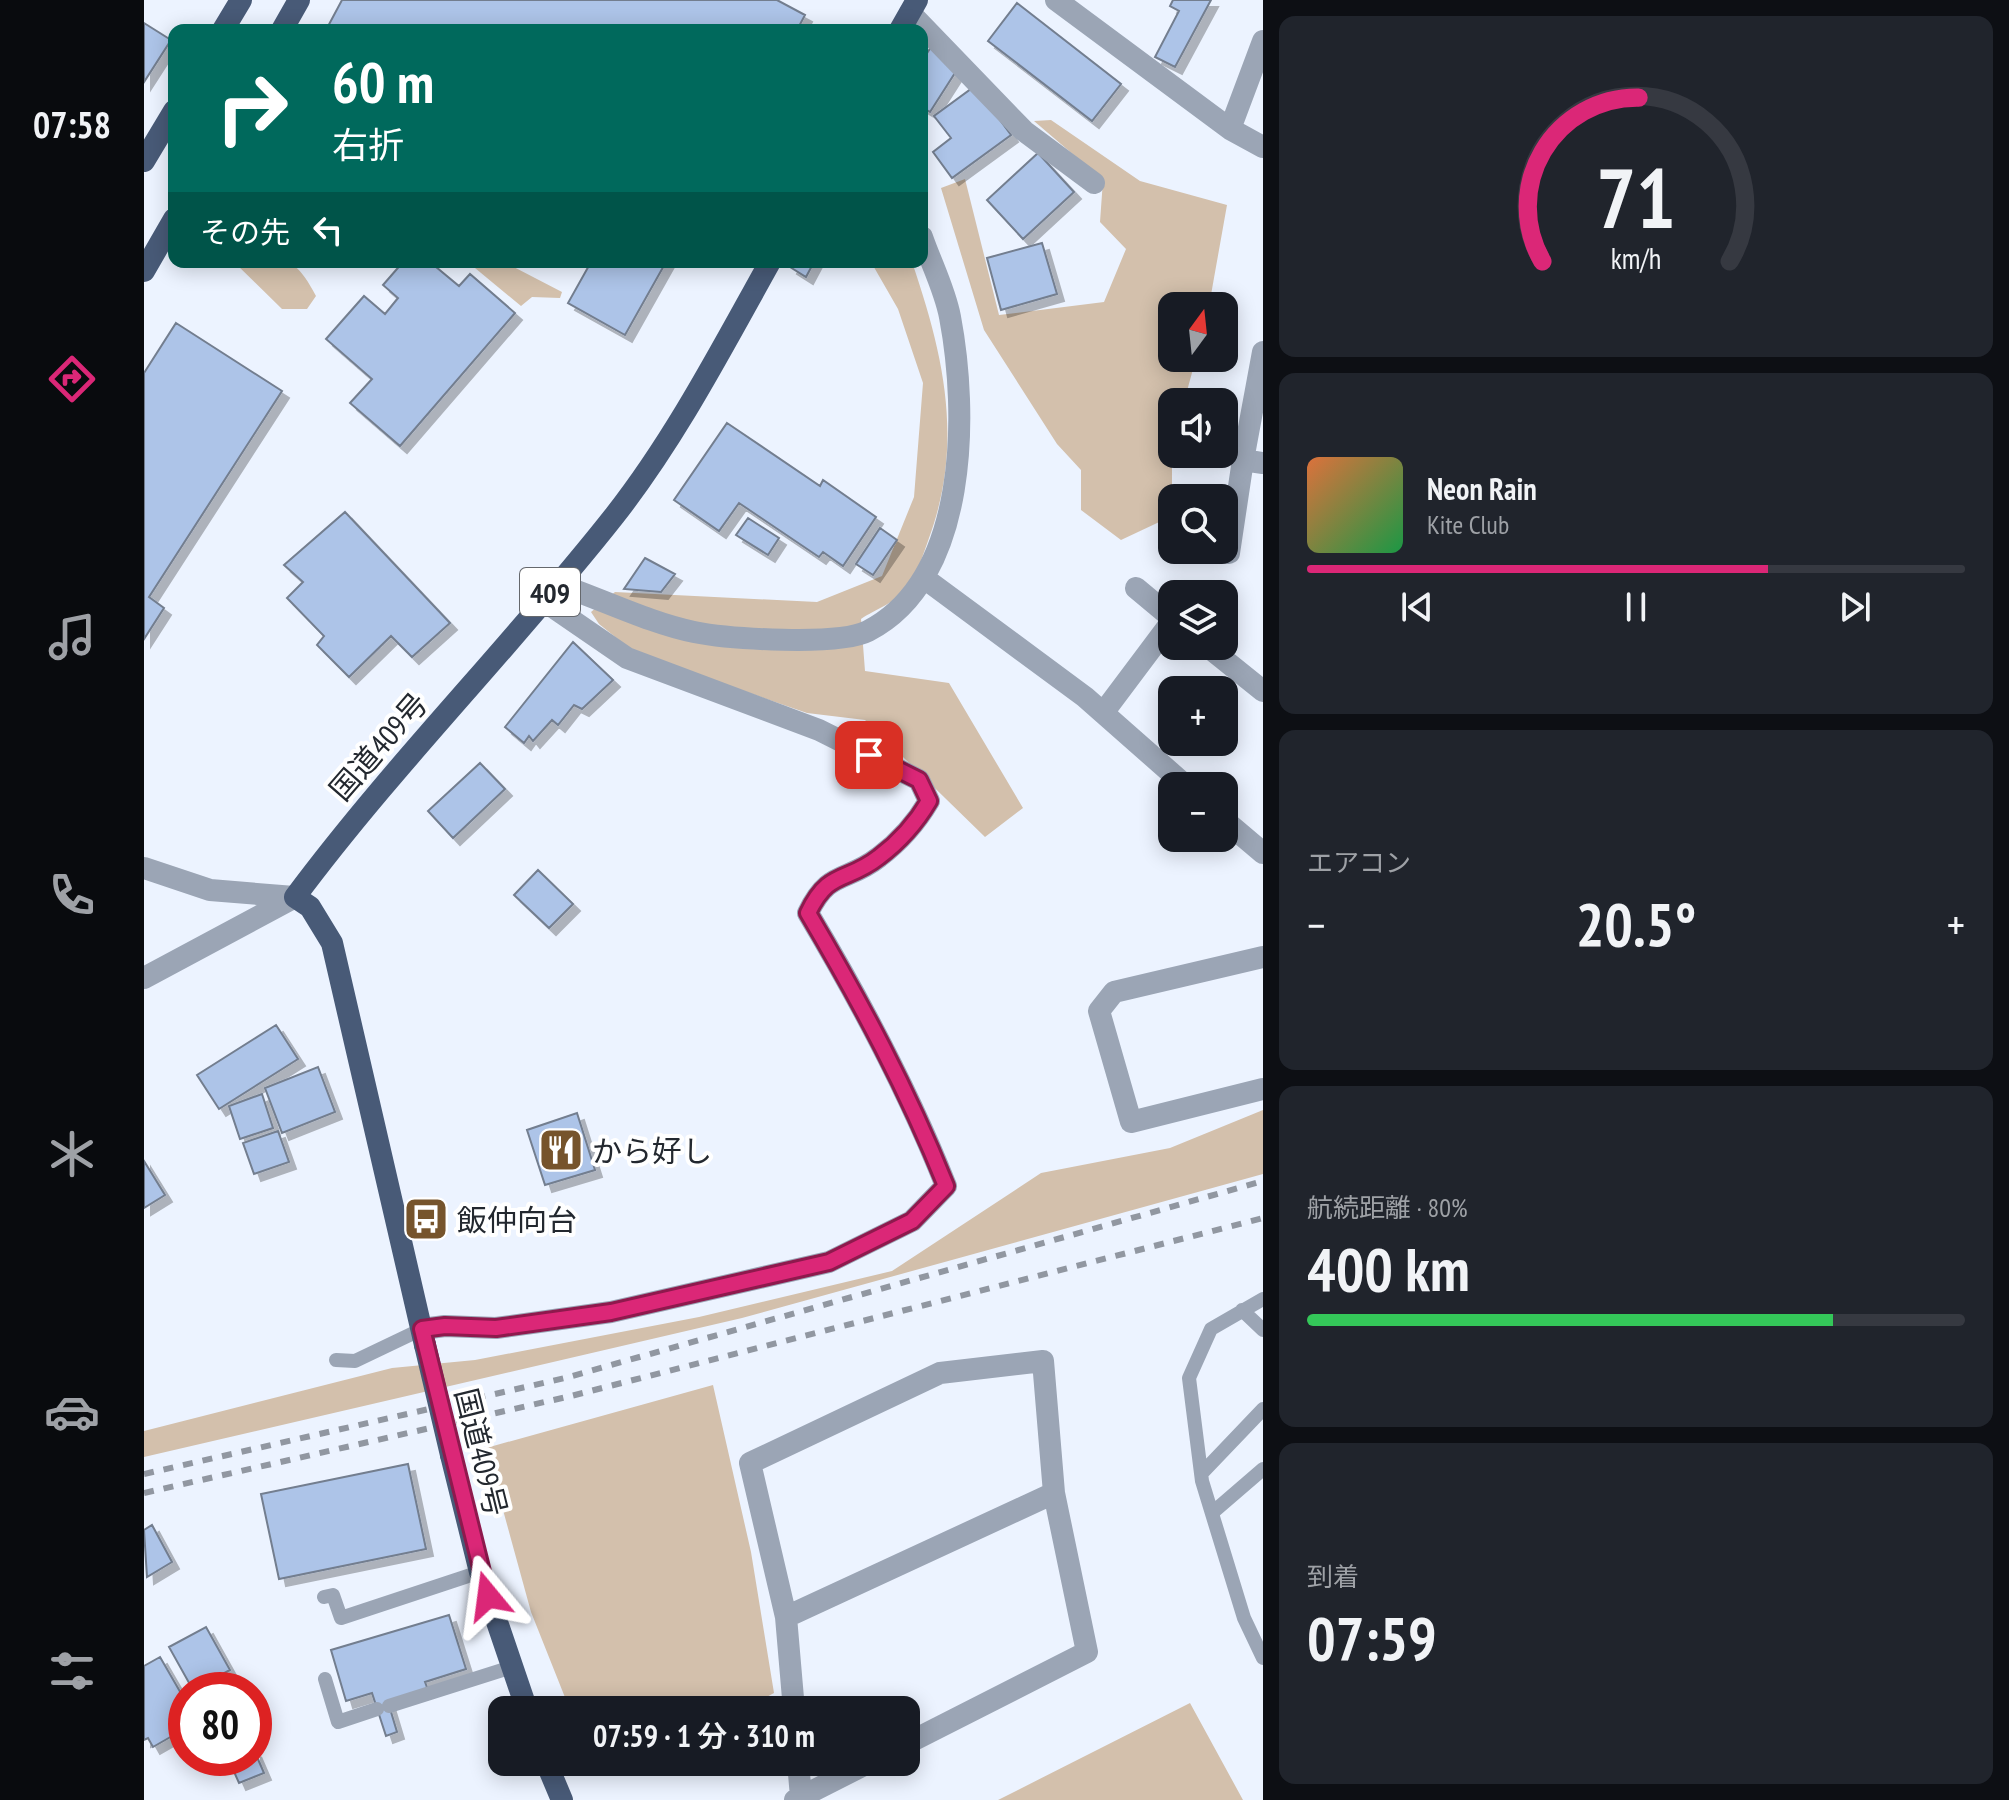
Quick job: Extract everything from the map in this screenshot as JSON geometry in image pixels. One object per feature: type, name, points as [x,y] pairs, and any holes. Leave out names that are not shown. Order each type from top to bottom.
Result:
[{"type":"highway","points":[[227,24],[241,0]]},
{"type":"highway","points":[[285,24],[299,0]]},
{"type":"highway","points":[[144,161],[168,121]]},
{"type":"highway","points":[[144,271],[168,229]]},
{"type":"highway","name":"国道409号","points":[[522,1696],[480,1572],[332,943],[310,907],[295,897],[344,831],[616,514],[679,424],[767,268]]},
{"type":"highway","points":[[549,1776],[554,1796]]},
{"type":"street","points":[[1056,0],[1230,129],[1263,147]]},
{"type":"street","points":[[928,33],[1024,131],[1094,183]]},
{"type":"street","points":[[1230,129],[1263,41]]},
{"type":"street","points":[[550,592],[693,632],[810,640],[867,632],[909,599],[924,578],[954,497],[962,410],[949,314],[928,254]]},
{"type":"street","points":[[1238,519],[1253,462],[1263,352]]},
{"type":"street","points":[[924,578],[1103,713],[1170,772]]},
{"type":"street","points":[[1136,588],[1158,608]]},
{"type":"street","points":[[423,1337],[445,1326],[496,1328],[611,1312],[829,1262],[912,1221],[946,1186],[922,1124],[871,1019],[808,913],[820,888],[878,858],[916,822],[929,801],[919,780],[819,730],[627,658],[550,592]]},
{"type":"street","points":[[1103,713],[1158,639]]},
{"type":"street","points":[[1224,660],[1263,691]]},
{"type":"street","points":[[1238,832],[1263,853]]},
{"type":"street","points":[[144,868],[210,890],[295,897]]},
{"type":"street","points":[[144,978],[295,897]]},
{"type":"street","points":[[1263,957],[1114,992],[1099,1011],[1131,1122],[1263,1089]]},
{"type":"street","points":[[793,1696],[786,1617],[750,1463],[940,1373],[1043,1361],[1054,1493],[1087,1652],[920,1737]]},
{"type":"street","points":[[786,1617],[1054,1493]]},
{"type":"street","points":[[798,1776],[798,1798],[842,1776]]},
{"type":"lane","points":[[1263,1299],[1211,1329],[1189,1378],[1202,1473],[1212,1513],[1244,1618],[1263,1658]]},
{"type":"lane","points":[[1242,1310],[1263,1330]]},
{"type":"lane","points":[[336,1360],[355,1361],[423,1337]]},
{"type":"lane","points":[[1202,1473],[1263,1409]]},
{"type":"lane","points":[[1212,1513],[1263,1469]]},
{"type":"lane","points":[[324,1597],[333,1595],[341,1618],[480,1572]]},
{"type":"lane","points":[[325,1679],[338,1722],[512,1667]]},
{"type":"shaded area","points":[[1051,120],[1140,181],[1227,205],[1211,292],[1158,292],[1158,372],[1192,372],[1188,388],[1158,388],[1158,468],[1172,468],[1172,484],[1158,484],[1158,523],[1121,540],[1081,510],[1081,470],[1057,444],[984,330],[941,188],[965,179],[999,315],[1104,302],[1126,249],[1100,222],[1103,180],[1034,121]]},
{"type":"shaded area","points":[[240,268],[296,268],[300,271],[316,296],[307,309],[282,309]]},
{"type":"shaded area","points":[[475,268],[516,268],[562,292],[560,298],[532,297],[521,306]]},
{"type":"shaded area","points":[[874,268],[914,268],[941,365],[946,399],[946,468],[940,502],[911,583],[892,601],[861,619],[865,671],[949,683],[1023,808],[985,837],[865,720],[807,713],[677,668],[629,648],[599,624],[591,612],[615,592],[817,602],[882,576],[914,497],[923,383],[898,309]]},
{"type":"shaded area","points":[[1263,1110],[1263,1174],[742,1318],[144,1457],[144,1431],[392,1368],[475,1360],[699,1317],[892,1271],[1041,1173],[1170,1148]]},
{"type":"shaded area","points":[[713,1385],[751,1552],[774,1693],[768,1696],[564,1696],[531,1612],[486,1448]]},
{"type":"shaded area","points":[[1190,1703],[1243,1800],[998,1800]]},
{"type":"building","points":[[342,0],[777,0],[805,15],[800,24],[329,24]]},
{"type":"building","points":[[1173,0],[1211,0],[1175,67],[1155,57],[1179,11],[1170,6]]},
{"type":"building","points":[[1017,3],[1121,84],[1092,121],[988,41]]},
{"type":"building","points":[[144,23],[168,38],[168,45],[144,82]]},
{"type":"building","points":[[931,47],[960,65],[930,112],[928,111],[928,52]]},
{"type":"building","points":[[975,86],[1011,135],[952,178],[933,152],[951,138],[934,116]]},
{"type":"building","points":[[1038,153],[1074,192],[1023,239],[987,200]]},
{"type":"building","points":[[1042,243],[1057,294],[1001,310],[987,258]]},
{"type":"building","points":[[398,268],[437,268],[459,286],[470,274],[515,313],[400,446],[350,403],[372,379],[326,339],[364,296],[385,314],[398,298],[383,285]]},
{"type":"building","points":[[588,268],[663,268],[625,335],[568,303]]},
{"type":"building","points":[[792,268],[811,268],[806,277]]},
{"type":"building","points":[[176,323],[282,391],[149,597],[164,608],[144,639],[144,373]]},
{"type":"building","points":[[727,423],[820,486],[823,480],[876,517],[843,566],[823,552],[819,557],[739,503],[719,531],[674,500]]},
{"type":"building","points":[[345,512],[450,623],[412,657],[391,636],[349,677],[317,645],[324,636],[287,598],[303,582],[284,565]]},
{"type":"building","points":[[748,518],[779,538],[768,555],[736,535]]},
{"type":"building","points":[[880,528],[897,540],[873,575],[856,564]]},
{"type":"building","points":[[645,558],[675,574],[661,592],[624,589]]},
{"type":"building","points":[[573,642],[613,680],[582,709],[574,705],[558,725],[552,720],[533,741],[529,736],[524,743],[505,727]]},
{"type":"building","points":[[480,763],[505,789],[453,838],[428,811]]},
{"type":"building","points":[[538,870],[573,904],[549,928],[514,895]]},
{"type":"building","points":[[276,1025],[298,1059],[219,1109],[197,1075]]},
{"type":"building","points":[[318,1067],[335,1112],[282,1133],[265,1088]]},
{"type":"building","points":[[262,1094],[273,1128],[240,1139],[229,1106]]},
{"type":"building","name":"から好し","points":[[577,1113],[595,1170],[545,1185],[527,1130]]},
{"type":"building","points":[[278,1131],[289,1162],[254,1174],[243,1143]]},
{"type":"building","points":[[144,1161],[165,1195],[144,1208]]},
{"type":"building","points":[[408,1464],[426,1549],[279,1579],[261,1494]]},
{"type":"building","points":[[152,1525],[172,1562],[147,1577],[144,1530]]},
{"type":"building","points":[[449,1615],[466,1669],[425,1682],[428,1690],[388,1702],[397,1732],[386,1736],[372,1693],[346,1701],[331,1650]]},
{"type":"building","points":[[206,1627],[230,1670],[183,1672],[169,1647]]},
{"type":"building","points":[[160,1657],[169,1672],[168,1738],[153,1747],[148,1738],[144,1740],[144,1666]]},
{"type":"building","points":[[236,1776],[256,1776],[239,1783]]},
{"type":"railway","points":[[144,1474],[565,1378],[1263,1181]]},
{"type":"railway","points":[[144,1493],[571,1396],[1263,1218]]},
{"type":"place","name":"から好し","points":[[561,1150]]},
{"type":"place","name":"飯仲向台","points":[[426,1219]]},
{"type":"route","points":[[488,1596],[422,1329],[445,1326],[496,1328],[611,1312],[829,1262],[912,1221],[946,1186],[922,1124],[871,1019],[808,913],[820,888],[878,858],[916,822],[929,801],[919,780],[869,755]]}]
